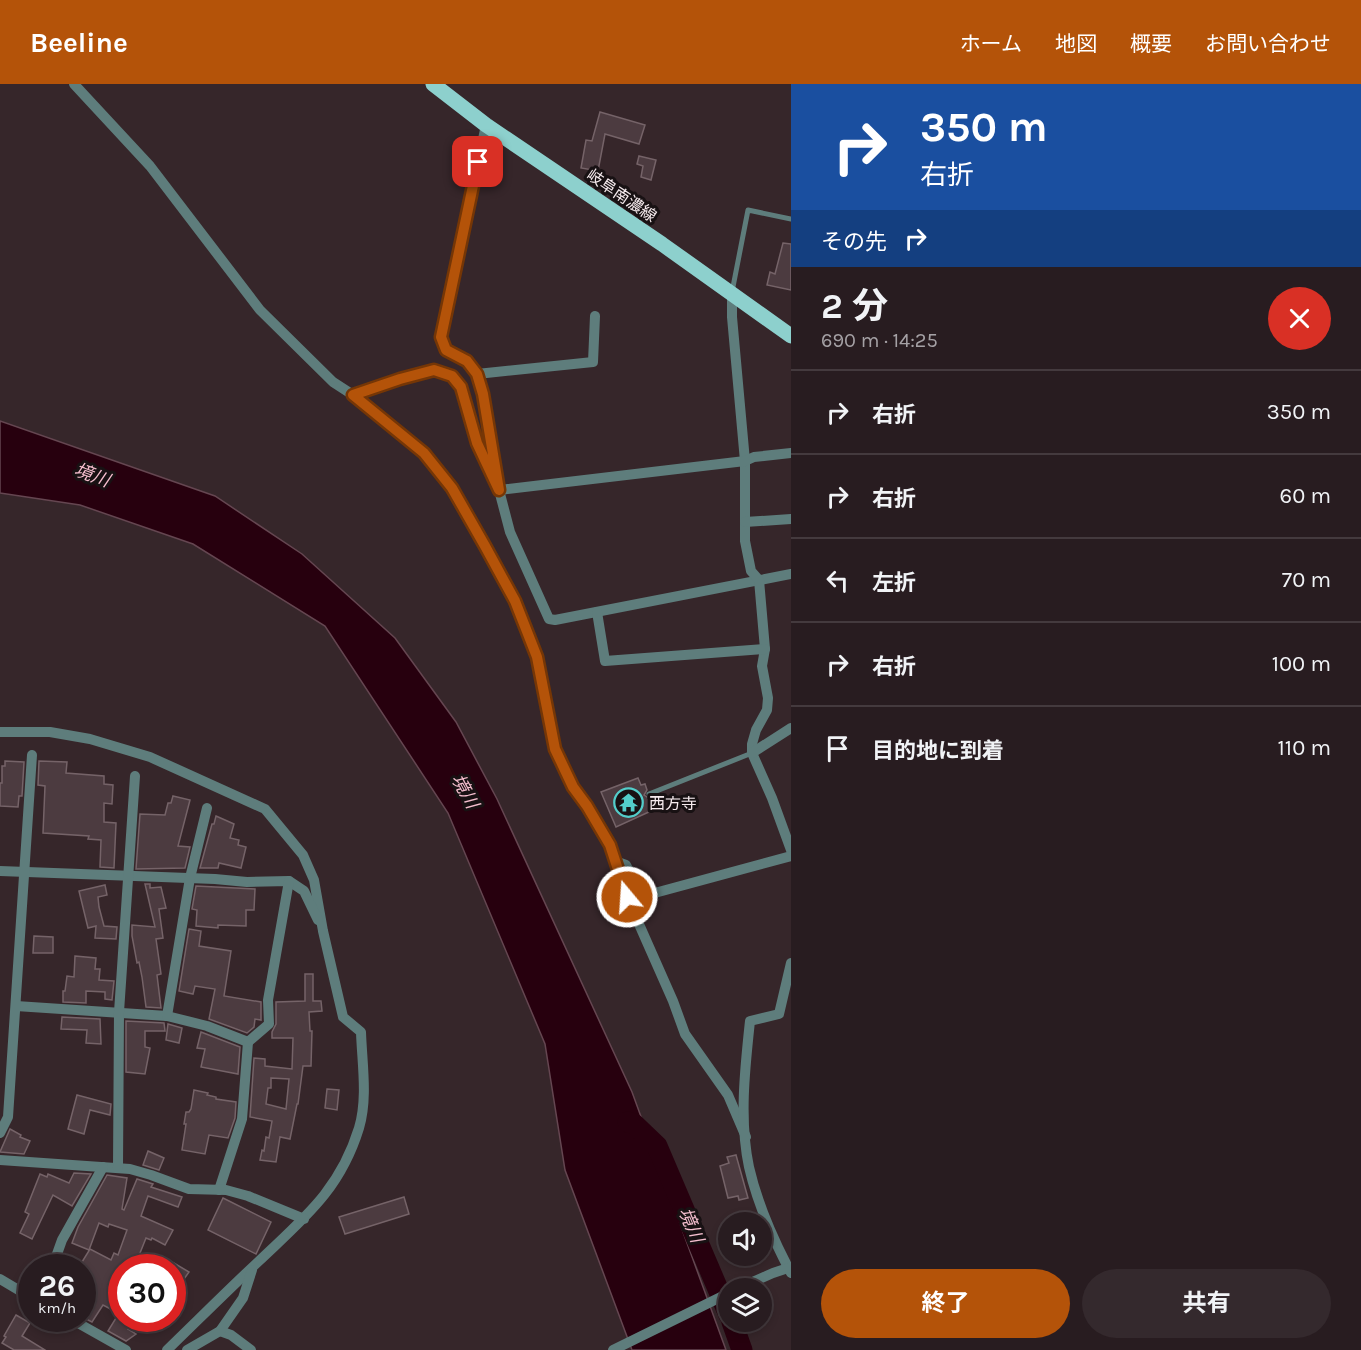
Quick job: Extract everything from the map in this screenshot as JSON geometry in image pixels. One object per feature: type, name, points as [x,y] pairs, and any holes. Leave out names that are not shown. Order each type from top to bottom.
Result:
[{"type":"main road","name":"岐阜南濃線","points":[[433,84],[486,125],[662,244],[791,336]]},
{"type":"street","points":[[74,84],[150,166],[260,310],[333,382],[353,395],[424,453],[452,488],[515,601],[537,657],[555,749],[562,768],[610,845],[627,897],[673,1001],[685,1035],[728,1095],[746,1137]]},
{"type":"street","points":[[486,125],[441,337],[446,350],[467,361],[477,374],[483,394],[499,490],[510,532],[549,619],[555,620],[791,574]]},
{"type":"street","points":[[732,295],[745,461],[745,541],[751,571],[759,580],[765,650],[762,666],[768,698],[767,710],[756,730],[752,753],[791,850]]},
{"type":"street","points":[[477,374],[593,362],[595,316]]},
{"type":"street","points":[[353,395],[434,370],[452,376],[461,387],[477,443],[499,490]]},
{"type":"street","points":[[499,490],[745,461],[754,457],[791,453]]},
{"type":"street","points":[[745,522],[791,519]]},
{"type":"street","points":[[597,612],[605,661],[765,650]]},
{"type":"street","points":[[752,753],[791,728]]},
{"type":"street","points":[[0,732],[50,732],[90,739],[150,757],[265,810],[303,855],[314,880],[343,1017],[361,1032],[363,1102],[358,1130],[352,1147],[328,1191],[304,1219],[167,1350]]},
{"type":"street","points":[[0,1133],[8,1117],[32,755]]},
{"type":"street","points":[[118,1168],[119,1012],[135,776]]},
{"type":"street","points":[[167,1016],[190,878],[207,808]]},
{"type":"street","points":[[615,861],[626,865],[644,894],[651,894],[791,856]]},
{"type":"street","points":[[0,871],[247,882],[290,880],[304,891],[323,931]]},
{"type":"street","points":[[219,1190],[242,1119],[248,1042],[269,1024],[268,1000],[290,880]]},
{"type":"street","points":[[766,1278],[790,1269],[756,1194],[749,1165],[746,1137],[744,1082],[750,1021],[779,1014],[791,963]]},
{"type":"street","points":[[16,1006],[167,1016],[207,1026],[248,1042]]},
{"type":"street","points":[[0,1160],[118,1168],[151,1175],[189,1189],[219,1190],[248,1196],[304,1219]]},
{"type":"street","points":[[57,1254],[62,1240],[103,1167]]},
{"type":"street","points":[[187,1350],[220,1331],[243,1298],[253,1267]]},
{"type":"street","points":[[0,1279],[18,1290]]},
{"type":"street","points":[[612,1350],[718,1299]]},
{"type":"street","points":[[220,1331],[231,1335],[251,1350]]},
{"type":"street","points":[[94,1332],[126,1350]]},
{"type":"lane","points":[[732,295],[748,210],[791,219]]},
{"type":"lane","points":[[649,794],[752,753]]},
{"type":"water","points":[[0,421],[215,496],[302,554],[395,638],[456,722],[497,799],[632,1092],[726,1350],[632,1350],[565,1170],[545,1044],[448,813],[325,626],[193,544],[80,505],[0,493]]},
{"type":"building","points":[[600,112],[645,125],[639,144],[605,134],[598,171],[581,168],[586,140],[592,141]]},
{"type":"building","points":[[639,156],[656,160],[651,180],[641,177],[643,166],[637,164]]},
{"type":"building","points":[[783,243],[791,244],[791,290],[767,285],[770,272],[775,274]]},
{"type":"building","points":[[5,761],[24,762],[22,796],[19,796],[18,807],[0,806],[0,783],[2,783],[2,766],[5,766]]},
{"type":"building","points":[[39,761],[67,762],[66,773],[104,776],[104,784],[113,785],[112,804],[104,803],[104,822],[116,823],[114,868],[100,867],[101,840],[88,839],[89,836],[43,833],[45,786],[38,785]]},
{"type":"building","name":"西方寺","points":[[638,778],[641,785],[645,784],[647,790],[644,795],[650,799],[651,811],[616,827],[601,792]]},
{"type":"building","points":[[173,796],[190,800],[178,846],[190,847],[185,868],[136,869],[140,814],[165,815],[168,803],[171,803]]},
{"type":"building","points":[[216,816],[234,824],[230,838],[239,840],[238,845],[246,847],[241,868],[219,863],[218,868],[200,868]]},
{"type":"building","points":[[145,884],[150,884],[150,888],[161,887],[166,908],[159,909],[163,938],[156,939],[161,974],[157,975],[161,1008],[146,1007],[142,977],[132,936],[132,925],[155,927]]},
{"type":"building","points":[[105,885],[107,895],[98,897],[99,907],[104,926],[117,927],[116,939],[95,938],[96,926],[88,928],[79,891]]},
{"type":"building","points":[[196,886],[255,889],[254,910],[246,910],[246,926],[218,925],[218,928],[196,926],[197,910],[192,909]]},
{"type":"building","points":[[189,929],[201,931],[199,946],[231,951],[224,996],[261,1002],[261,1020],[255,1019],[254,1027],[247,1033],[209,1019],[215,989],[195,986],[193,994],[179,991]]},
{"type":"building","points":[[34,936],[53,937],[53,953],[33,953]]},
{"type":"building","points":[[75,956],[96,958],[95,969],[100,969],[99,980],[114,981],[112,1000],[105,999],[105,992],[86,991],[86,1003],[63,1002],[67,976],[74,977]]},
{"type":"building","points":[[305,974],[313,974],[313,1001],[321,1001],[322,1011],[309,1012],[310,1031],[312,1031],[311,1066],[303,1066],[290,1139],[280,1137],[276,1162],[260,1160],[266,1137],[269,1138],[272,1121],[250,1117],[254,1058],[265,1059],[265,1066],[292,1069],[293,1038],[272,1038],[276,1024],[276,1002],[305,1001]],"holes":[[[271,1078],[289,1079],[286,1109],[266,1104],[268,1088],[271,1088]]]},
{"type":"building","points":[[62,1017],[100,1019],[101,1044],[86,1043],[87,1030],[61,1029]]},
{"type":"building","points":[[126,1021],[164,1023],[165,1031],[145,1031],[145,1047],[150,1048],[145,1074],[126,1072]]},
{"type":"building","points":[[168,1024],[182,1028],[179,1043],[166,1040]]},
{"type":"building","points":[[201,1032],[240,1047],[238,1074],[201,1067],[205,1049],[197,1048]]},
{"type":"building","points":[[327,1089],[339,1090],[337,1110],[325,1108]]},
{"type":"building","points":[[194,1090],[208,1093],[207,1095],[216,1097],[216,1099],[236,1102],[235,1118],[228,1138],[209,1135],[205,1154],[182,1150],[186,1112],[191,1109]]},
{"type":"building","points":[[77,1095],[111,1104],[110,1115],[90,1110],[84,1134],[68,1129]]},
{"type":"building","points":[[10,1129],[30,1141],[24,1154],[0,1152]]},
{"type":"building","points":[[148,1151],[164,1158],[159,1170],[143,1165]]},
{"type":"building","points":[[736,1155],[748,1198],[739,1200],[738,1196],[728,1198],[720,1166],[729,1163],[727,1157]]},
{"type":"building","points":[[74,1173],[91,1174],[72,1206],[53,1195],[32,1239],[20,1233],[29,1214],[25,1212],[40,1174],[47,1177],[48,1174],[69,1183]]},
{"type":"building","points":[[107,1175],[127,1178],[122,1209],[124,1210],[137,1179],[153,1184],[151,1187],[182,1197],[178,1207],[148,1196],[141,1216],[173,1230],[165,1245],[152,1238],[151,1240],[146,1238],[140,1254],[118,1254],[127,1230],[109,1224],[108,1227],[99,1223],[89,1250],[72,1243],[78,1227]]},
{"type":"building","points":[[404,1197],[409,1214],[345,1234],[339,1217]]},
{"type":"building","points":[[223,1198],[271,1222],[256,1254],[208,1230]]},
{"type":"building","points":[[90,1249],[108,1258],[108,1308],[103,1305],[96,1316],[96,1254],[87,1254]]},
{"type":"building","points":[[16,1315],[18,1316],[18,1332],[24,1332],[22,1336],[45,1350],[14,1350],[2,1343],[6,1337],[4,1336]]},
{"type":"building","points":[[110,1332],[136,1334],[126,1341]]},
{"type":"waterway","name":"境川","points":[[628,1122],[634,1124],[657,1146],[718,1289]]},
{"type":"waterway","name":"境川","points":[[736,1332],[742,1350]]},
{"type":"place","name":"西方寺","points":[[628,803]]},
{"type":"route","points":[[478,162],[441,337],[446,350],[467,361],[477,374],[483,394],[499,490],[477,443],[461,387],[452,376],[434,370],[353,395],[424,453],[452,488],[485,546],[515,601],[537,657],[555,749],[562,768],[610,845],[627,897]]}]
